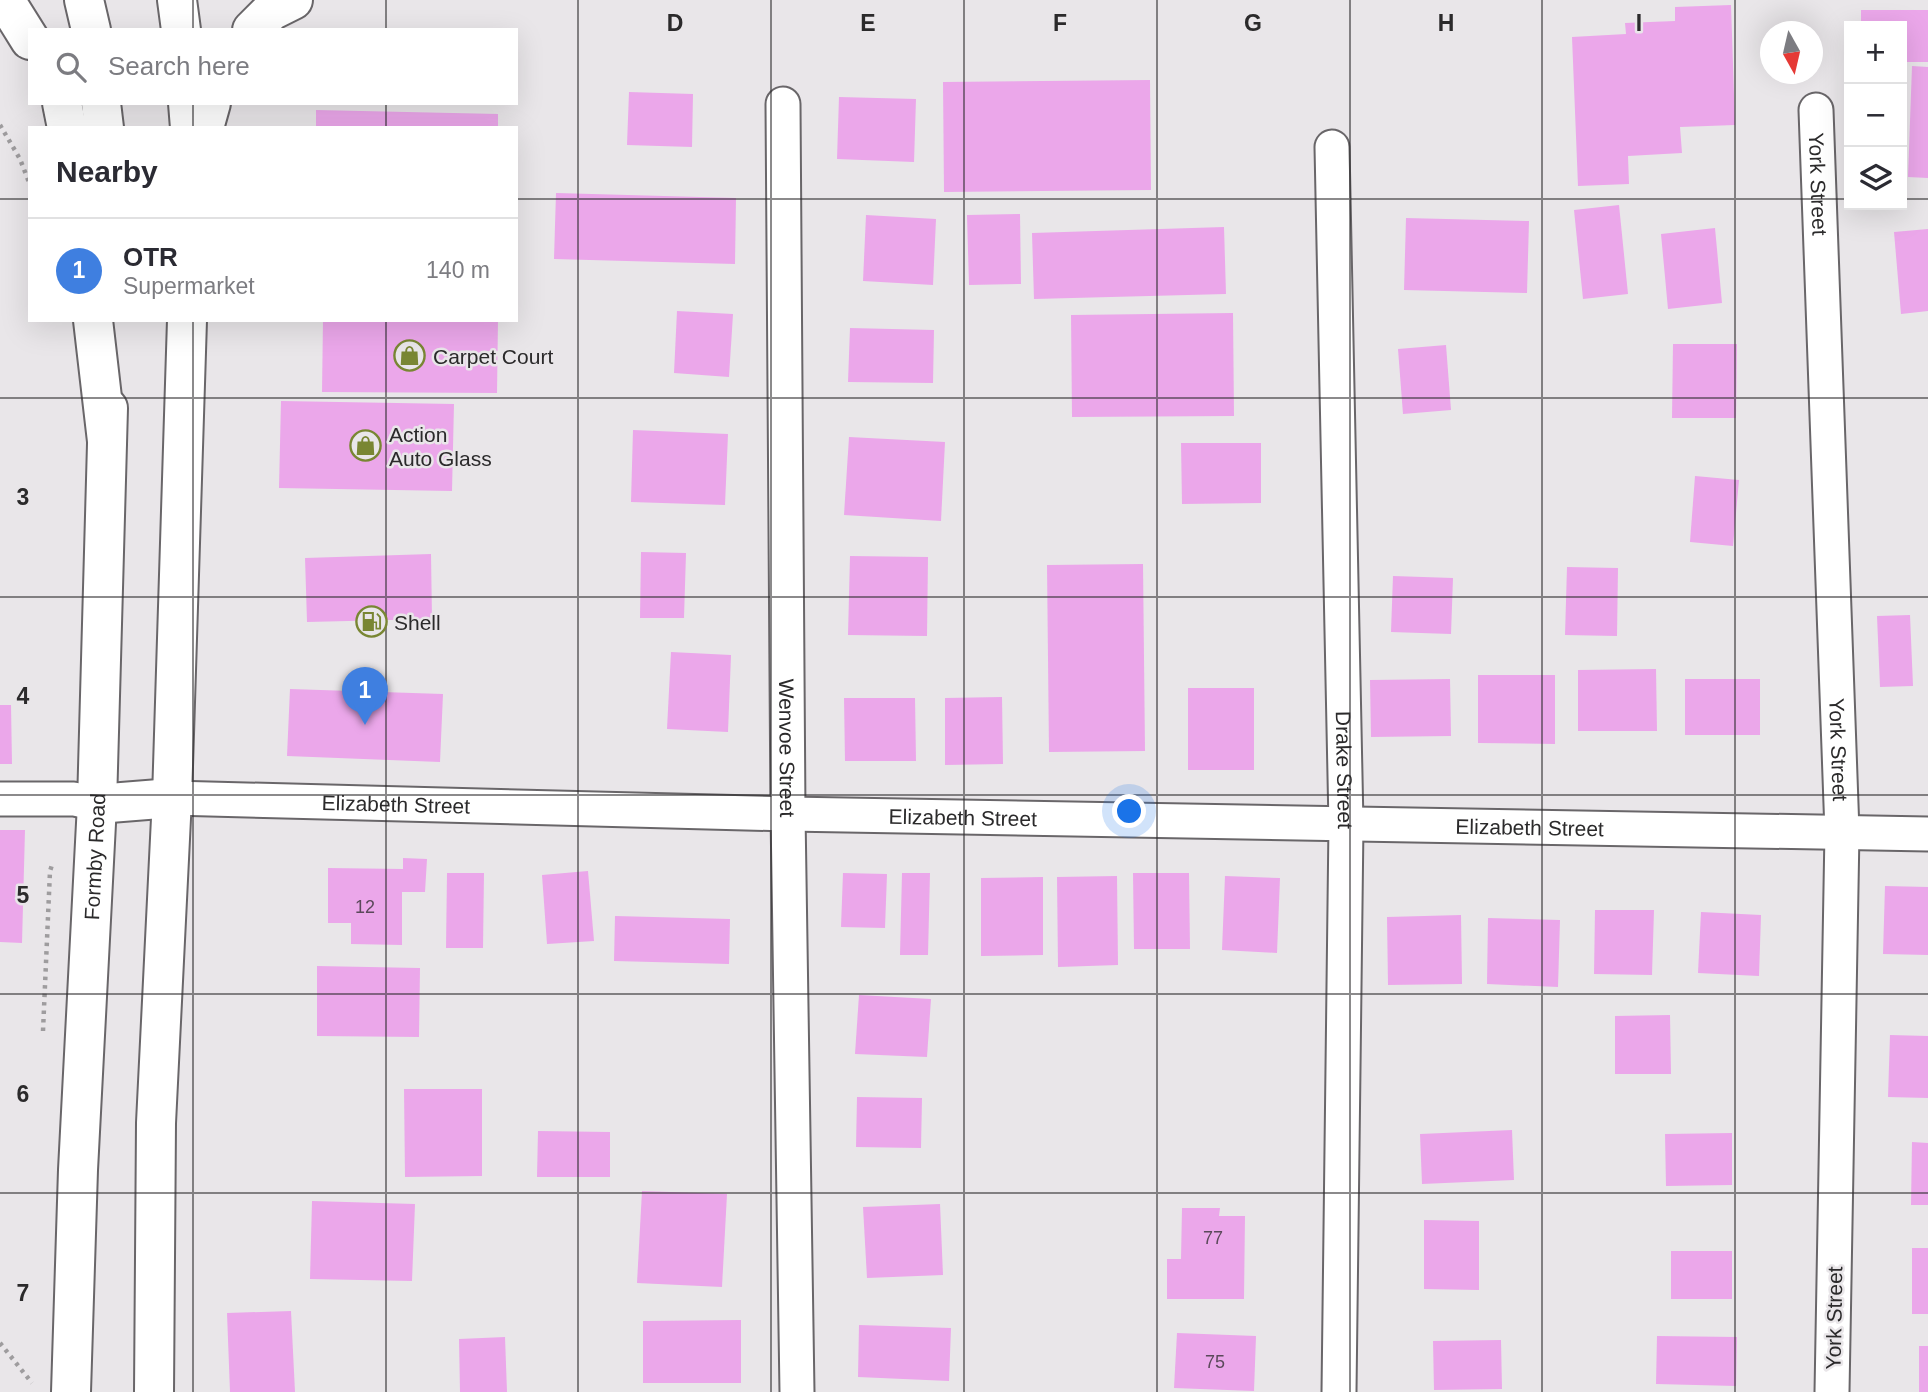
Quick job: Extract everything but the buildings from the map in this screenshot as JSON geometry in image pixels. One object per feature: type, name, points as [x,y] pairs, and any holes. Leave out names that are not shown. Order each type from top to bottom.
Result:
[{"type":"main road","points":[[5,0],[28,37]]},
{"type":"main road","points":[[84,0],[91,28]]},
{"type":"main road","points":[[177,0],[181,28]]},
{"type":"main road","points":[[254,28],[271,11],[293,0]]},
{"type":"main road","points":[[62,105],[67,126]]},
{"type":"main road","points":[[102,105],[104,126]]},
{"type":"main road","points":[[188,105],[190,126]]},
{"type":"main road","points":[[205,126],[210,105]]},
{"type":"main road","points":[[93,322],[107,441]]},
{"type":"main road","name":"Formby Road","points":[[53,1389],[78,1170],[97,804],[111,322]]},
{"type":"main road","points":[[154,1392],[156,1123],[172,798],[187,322]]},
{"type":"main road","name":"Elizabeth Street","points":[[97,804],[172,798]]},
{"type":"street","name":"Wenvoe Street","points":[[783,104],[788,814],[797,1392]]},
{"type":"street","name":"York Street","points":[[1816,110],[1842,831],[1832,1392]]},
{"type":"street","name":"Drake Street","points":[[1332,147],[1346,824],[1339,1392]]},
{"type":"street","name":"Elizabeth Street","points":[[172,798],[788,814],[1928,834]]},
{"type":"street","name":"Elizabeth Street","points":[[0,799],[74,799],[97,804]]},
{"type":"path","points":[[0,125],[20,159],[28,181]]},
{"type":"path","points":[[0,1343],[53,1389]]},
{"type":"place","name":"Carpet Court","points":[[410,356]]},
{"type":"place","name":"Action Auto Glass","points":[[366,446]]},
{"type":"place","name":"Shell","points":[[371,622]]},
{"type":"place","name":"OTR","points":[[365,725]]}]
